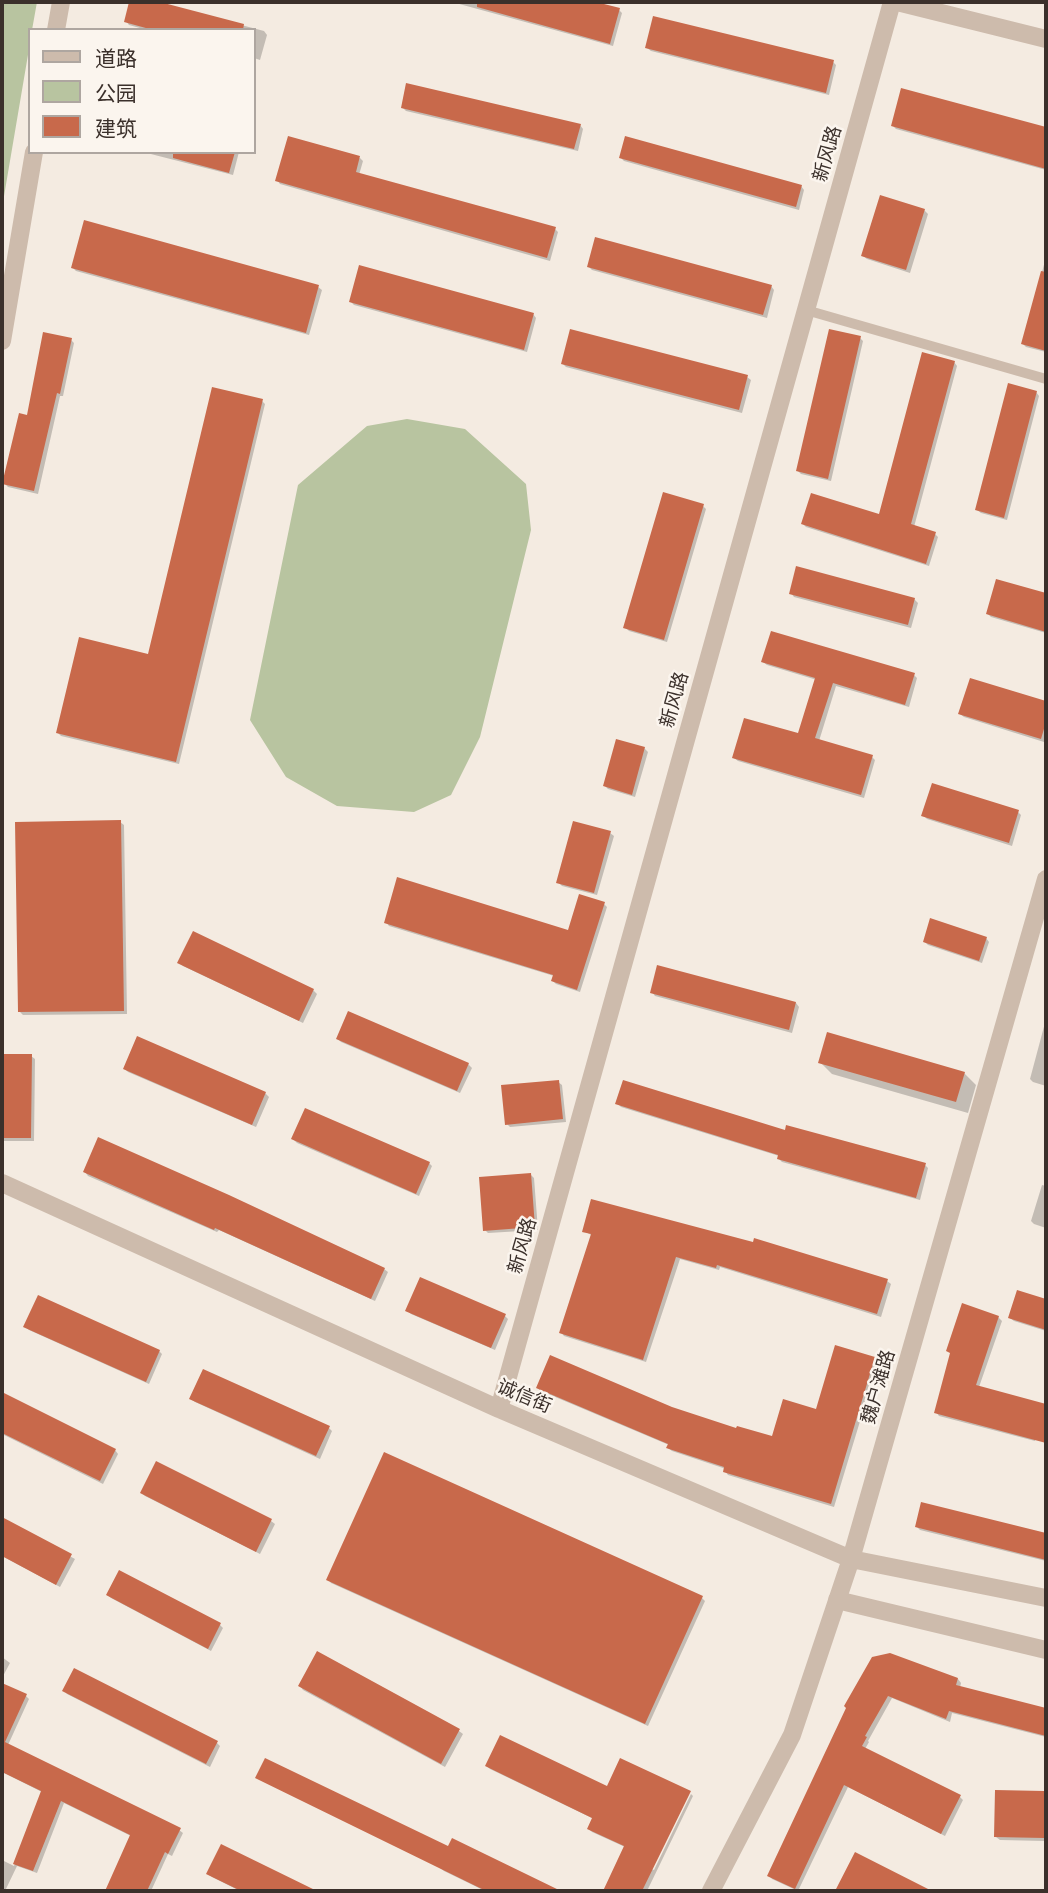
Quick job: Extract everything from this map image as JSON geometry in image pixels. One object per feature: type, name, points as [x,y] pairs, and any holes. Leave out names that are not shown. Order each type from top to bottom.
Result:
[{"type":"street","points":[[56,28],[61,2]]},
{"type":"street","name":"新风路","points":[[499,1409],[892,2]]},
{"type":"street","points":[[897,2],[1046,39]]},
{"type":"street","points":[[2,341],[34,154]]},
{"type":"street","name":"魏户滩路","points":[[712,1891],[792,1735],[851,1559],[1046,879]]},
{"type":"street","name":"诚信街","points":[[2,1183],[499,1409],[851,1559],[1046,1598]]},
{"type":"street","points":[[837,1600],[1046,1650]]},
{"type":"lane","points":[[806,310],[1046,379]]},
{"type":"green space","points":[[2,2],[37,2],[32,28],[28,28],[28,55],[2,208]]},
{"type":"green space","points":[[407,419],[465,429],[526,484],[531,530],[480,737],[451,795],[414,812],[337,806],[286,777],[250,720],[298,485],[367,426]]},
{"type":"building","points":[[129,2],[160,2],[244,24],[243,28],[146,28],[124,22]]},
{"type":"building","points":[[477,2],[596,2],[620,8],[610,44],[477,7]]},
{"type":"building","points":[[653,16],[834,60],[826,93],[645,48]]},
{"type":"building","points":[[406,83],[581,124],[574,149],[401,108]]},
{"type":"building","points":[[901,88],[1046,127],[1046,169],[891,126]]},
{"type":"building","points":[[288,136],[360,156],[356,172],[556,227],[547,258],[275,181]]},
{"type":"building","points":[[625,136],[802,185],[796,207],[619,158]]},
{"type":"building","points":[[173,154],[234,154],[229,173],[173,158]]},
{"type":"building","points":[[880,195],[925,209],[906,270],[861,256]]},
{"type":"building","points":[[84,220],[319,285],[306,333],[71,268]]},
{"type":"building","points":[[595,237],[772,285],[763,315],[587,267]]},
{"type":"building","points":[[359,265],[534,313],[524,350],[349,302]]},
{"type":"building","points":[[1041,271],[1046,272],[1046,351],[1021,344]]},
{"type":"building","points":[[570,329],[748,375],[739,410],[561,364]]},
{"type":"building","points":[[829,329],[861,336],[828,479],[796,471]]},
{"type":"building","points":[[43,332],[72,338],[34,491],[2,484],[19,413],[27,415]]},
{"type":"building","points":[[922,352],[955,361],[911,524],[936,532],[926,564],[801,524],[811,493],[879,514]]},
{"type":"building","points":[[1008,383],[1037,391],[1004,518],[975,510]]},
{"type":"building","points":[[212,387],[263,399],[176,762],[56,733],[79,637],[148,654]]},
{"type":"building","points":[[663,492],[704,504],[664,640],[623,628]]},
{"type":"building","points":[[796,566],[915,598],[908,625],[789,594]]},
{"type":"building","points":[[996,579],[1046,593],[1046,632],[986,614]]},
{"type":"building","points":[[771,631],[915,673],[905,705],[833,683],[815,738],[873,755],[861,795],[732,758],[744,718],[798,733],[815,678],[761,662]]},
{"type":"building","points":[[970,678],[1046,701],[1046,722],[1041,739],[958,714]]},
{"type":"building","points":[[616,739],[645,747],[632,795],[603,786]]},
{"type":"building","points":[[932,783],[1019,810],[1009,843],[921,816]]},
{"type":"building","points":[[121,820],[124,1011],[18,1012],[15,822]]},
{"type":"building","points":[[573,821],[611,831],[594,893],[556,883]]},
{"type":"building","points":[[397,877],[568,930],[579,894],[605,902],[577,990],[551,981],[553,975],[384,923]]},
{"type":"building","points":[[930,918],[987,937],[979,961],[923,942]]},
{"type":"building","points":[[193,931],[314,989],[299,1021],[177,963]]},
{"type":"building","points":[[657,965],[796,1002],[789,1030],[650,993]]},
{"type":"building","points":[[348,1011],[469,1063],[457,1091],[336,1039]]},
{"type":"building","points":[[827,1032],[965,1072],[956,1102],[818,1063]]},
{"type":"building","points":[[137,1036],[266,1092],[252,1125],[123,1069]]},
{"type":"building","points":[[2,1054],[32,1054],[31,1138],[2,1138]]},
{"type":"building","points":[[559,1080],[563,1119],[505,1125],[501,1085]]},
{"type":"building","points":[[623,1080],[785,1130],[786,1125],[926,1163],[916,1198],[777,1159],[778,1155],[615,1104]]},
{"type":"building","points":[[305,1108],[430,1162],[416,1194],[291,1139]]},
{"type":"building","points":[[98,1137],[385,1268],[371,1299],[83,1172]]},
{"type":"building","points":[[531,1173],[535,1227],[483,1231],[479,1177]]},
{"type":"building","points":[[591,1199],[753,1242],[754,1238],[888,1279],[877,1314],[717,1265],[716,1268],[676,1257],[643,1360],[559,1333],[591,1234],[582,1232]]},
{"type":"building","points":[[420,1277],[506,1314],[491,1348],[405,1311]]},
{"type":"building","points":[[1017,1290],[1046,1299],[1046,1330],[1008,1318]]},
{"type":"building","points":[[38,1295],[160,1350],[146,1382],[23,1327]]},
{"type":"building","points":[[962,1303],[999,1316],[976,1385],[1046,1404],[1046,1443],[934,1413],[950,1353],[946,1351]]},
{"type":"building","points":[[835,1345],[875,1357],[831,1504],[723,1472],[724,1467],[666,1448],[668,1444],[536,1388],[550,1355],[672,1407],[736,1428],[737,1426],[772,1436],[783,1399],[816,1409]]},
{"type":"building","points":[[203,1369],[330,1426],[316,1456],[189,1399]]},
{"type":"building","points":[[2,1392],[116,1449],[100,1481],[2,1433]]},
{"type":"building","points":[[384,1452],[703,1596],[645,1724],[326,1580]]},
{"type":"building","points":[[156,1461],[272,1519],[256,1552],[140,1493]]},
{"type":"building","points":[[921,1502],[1046,1533],[1046,1560],[915,1527]]},
{"type":"building","points":[[2,1517],[72,1554],[56,1585],[2,1556]]},
{"type":"building","points":[[119,1570],[221,1623],[208,1649],[106,1595]]},
{"type":"building","points":[[317,1651],[460,1729],[441,1764],[298,1686]]},
{"type":"building","points":[[890,1653],[958,1678],[956,1685],[1046,1708],[1046,1736],[949,1711],[946,1719],[888,1696],[862,1746],[961,1795],[941,1834],[844,1785],[795,1889],[767,1876],[846,1708],[844,1706],[872,1657]]},
{"type":"building","points":[[74,1668],[218,1741],[206,1764],[62,1691]]},
{"type":"building","points":[[2,1683],[27,1694],[5,1742],[181,1828],[168,1854],[165,1852],[147,1891],[105,1891],[130,1835],[61,1801],[33,1871],[13,1864],[41,1791],[2,1772]]},
{"type":"building","points":[[500,1735],[607,1786],[620,1758],[691,1791],[642,1891],[603,1891],[624,1846],[587,1829],[592,1818],[485,1766]]},
{"type":"building","points":[[265,1758],[448,1846],[452,1838],[561,1891],[486,1891],[255,1778]]},
{"type":"building","points":[[995,1790],[1044,1791],[1044,1838],[994,1837]]},
{"type":"building","points":[[221,1844],[317,1891],[241,1891],[206,1874]]},
{"type":"building","points":[[855,1852],[932,1891],[835,1891]]}]
